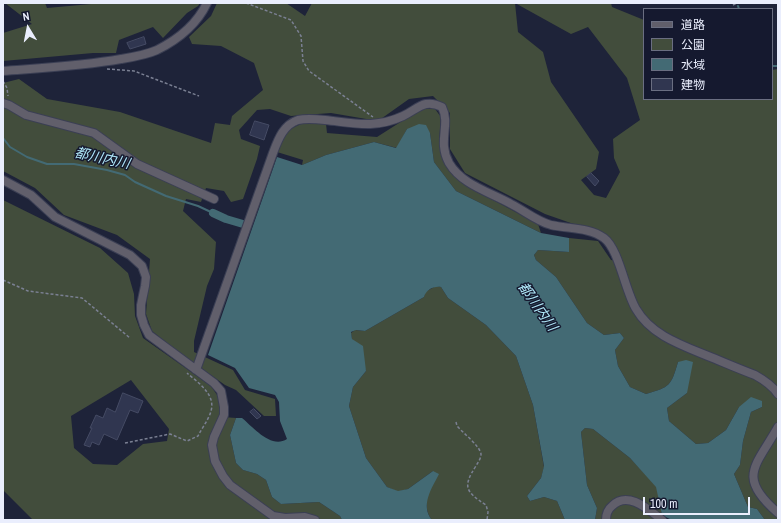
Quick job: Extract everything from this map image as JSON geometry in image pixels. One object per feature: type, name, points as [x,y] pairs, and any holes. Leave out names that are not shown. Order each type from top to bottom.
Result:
[{"type":"street","points":[[6,71],[106,62],[156,51],[174,40],[190,27],[202,13],[207,3]]},
{"type":"street","points":[[196,370],[280,134],[297,120],[308,118],[369,125],[379,124],[404,116],[420,106],[430,103],[442,107],[445,114],[443,145],[450,164],[461,176],[474,186],[539,220],[552,225],[584,230],[604,238],[610,245],[615,256],[631,300],[643,319],[652,328],[680,344],[755,375],[774,388],[778,394]]},
{"type":"street","points":[[6,104],[26,115],[94,133],[137,164],[214,199]]},
{"type":"street","points":[[3,180],[31,195],[55,216],[130,255],[142,266],[146,277],[146,286],[141,305],[141,315],[149,335],[214,383],[221,390],[224,415],[212,445],[215,462],[223,476],[230,484],[273,516],[284,518],[305,517],[315,520]]},
{"type":"street","points":[[778,427],[759,459],[754,471],[753,479],[760,494],[778,513]]},
{"type":"street","points":[[606,520],[606,514],[609,509],[621,500],[628,500],[644,506],[662,520]]},
{"type":"path","points":[[246,3],[291,20],[301,36],[303,61],[309,71],[373,117],[379,124]]},
{"type":"path","points":[[106,62],[107,69],[134,71],[199,96]]},
{"type":"path","points":[[3,81],[6,88],[6,104]]},
{"type":"path","points":[[3,280],[28,291],[82,298],[130,338]]},
{"type":"path","points":[[125,443],[170,434],[187,441],[198,436],[212,410],[211,399],[207,390],[183,370]]},
{"type":"path","points":[[456,422],[457,426],[478,448],[481,454],[480,459],[469,477],[468,487],[472,496],[486,505],[488,512],[487,520]]},
{"type":"green space","points":[[5,3],[45,3],[47,8],[102,3],[200,3],[187,13],[163,38],[153,27],[119,40],[116,53],[93,53],[3,61],[3,33],[32,24]]},
{"type":"green space","points":[[217,3],[286,3],[305,16],[312,3],[515,3],[611,3],[612,7],[643,20],[643,100],[773,100],[773,70],[778,69],[778,520],[765,520],[757,509],[748,507],[734,474],[740,465],[743,441],[751,412],[762,407],[739,407],[726,430],[708,443],[696,444],[669,421],[667,408],[687,393],[678,362],[671,381],[665,387],[646,394],[630,387],[618,366],[615,350],[624,338],[620,333],[604,335],[587,323],[556,277],[536,260],[534,255],[538,250],[569,252],[569,238],[598,241],[611,260],[621,262],[608,236],[545,214],[465,173],[450,149],[450,113],[433,96],[409,99],[378,121],[331,113],[291,116],[270,109],[257,110],[239,130],[241,139],[260,146],[243,199],[231,202],[224,191],[206,188],[201,202],[186,199],[183,211],[216,242],[214,269],[207,286],[194,341],[194,352],[233,370],[245,390],[275,399],[276,416],[264,416],[236,390],[225,385],[177,351],[152,331],[146,314],[150,259],[117,235],[64,215],[35,188],[3,171],[3,83],[19,79],[47,99],[120,112],[211,143],[215,123],[230,125],[232,116],[263,90],[254,63],[221,46],[192,44],[189,37],[211,16]],"holes":[[[515,3],[571,34],[588,27],[627,78],[640,120],[613,139],[614,158],[620,172],[606,198],[594,195],[581,180],[596,169],[599,152],[551,82],[543,52],[518,32]]]},
{"type":"green space","points":[[421,109],[435,109],[441,117],[439,142],[444,162],[467,186],[538,224],[541,233],[456,191],[434,162],[430,133],[407,129],[397,148],[374,142],[326,155],[302,165],[303,160],[277,152],[286,131],[303,123],[326,124],[327,133],[377,137]]},
{"type":"green space","points":[[3,200],[100,248],[128,273],[134,294],[135,316],[143,338],[211,386],[221,401],[223,417],[236,418],[230,435],[236,463],[243,470],[257,474],[266,480],[272,497],[281,504],[319,502],[340,516],[342,520],[33,520],[3,490]],"holes":[[[131,380],[169,429],[167,441],[143,444],[117,465],[93,464],[74,448],[71,416]]]},
{"type":"green space","points":[[436,286],[441,287],[448,298],[486,325],[516,356],[533,405],[544,467],[541,478],[527,496],[530,501],[544,497],[557,501],[565,520],[432,520],[427,509],[427,496],[433,471],[408,489],[398,492],[387,487],[366,458],[349,406],[353,387],[366,371],[352,339],[351,333],[355,330],[365,331],[424,297],[425,292]]},
{"type":"green space","points":[[585,428],[593,429],[630,458],[657,487],[662,515],[661,520],[595,520],[597,508],[587,485],[581,432]]},
{"type":"water","points":[[419,124],[426,125],[430,133],[434,162],[456,191],[541,233],[569,238],[569,252],[538,250],[534,255],[536,260],[556,277],[587,323],[604,335],[620,333],[624,338],[615,350],[618,366],[630,387],[646,394],[660,389],[665,387],[671,381],[678,362],[686,360],[693,362],[687,393],[667,408],[669,421],[696,444],[708,443],[726,430],[739,407],[751,397],[762,401],[762,407],[751,412],[743,441],[740,465],[734,474],[748,507],[757,509],[765,520],[672,520],[667,518],[662,515],[656,487],[630,458],[593,429],[585,428],[581,432],[587,485],[597,508],[595,520],[565,520],[557,501],[544,497],[530,501],[527,496],[541,478],[544,466],[533,405],[516,356],[486,325],[448,298],[441,287],[430,289],[426,292],[424,297],[365,331],[356,330],[351,332],[352,339],[363,346],[366,371],[353,387],[349,406],[366,458],[387,487],[398,491],[408,489],[433,471],[439,474],[428,497],[427,503],[427,508],[432,520],[342,520],[340,516],[319,502],[281,504],[272,497],[266,480],[257,474],[243,470],[236,463],[230,435],[236,418],[242,418],[257,432],[269,439],[281,441],[287,439],[280,421],[279,402],[275,395],[249,388],[235,368],[208,355],[277,157],[302,165],[326,155],[374,142],[396,148],[407,129]]},
{"type":"building","points":[[144,37],[146,44],[130,49],[127,43]]},
{"type":"building","points":[[255,121],[269,125],[264,140],[250,135]]},
{"type":"building","points":[[591,173],[599,181],[595,186],[587,177]]},
{"type":"building","points":[[123,393],[143,401],[138,413],[130,410],[117,440],[104,434],[99,445],[92,442],[90,447],[84,445],[96,415],[103,418],[107,408],[115,412]]},
{"type":"building","points":[[254,409],[261,416],[257,419],[250,412]]},
{"type":"waterway","points":[[773,66],[778,66]]},
{"type":"waterway","name":"都川内川","points":[[3,138],[10,147],[27,157],[47,164],[74,164],[125,175],[135,182],[166,196],[198,206],[213,213]]},
{"type":"waterway","name":"都川内川","points":[[213,213],[243,224]]}]
